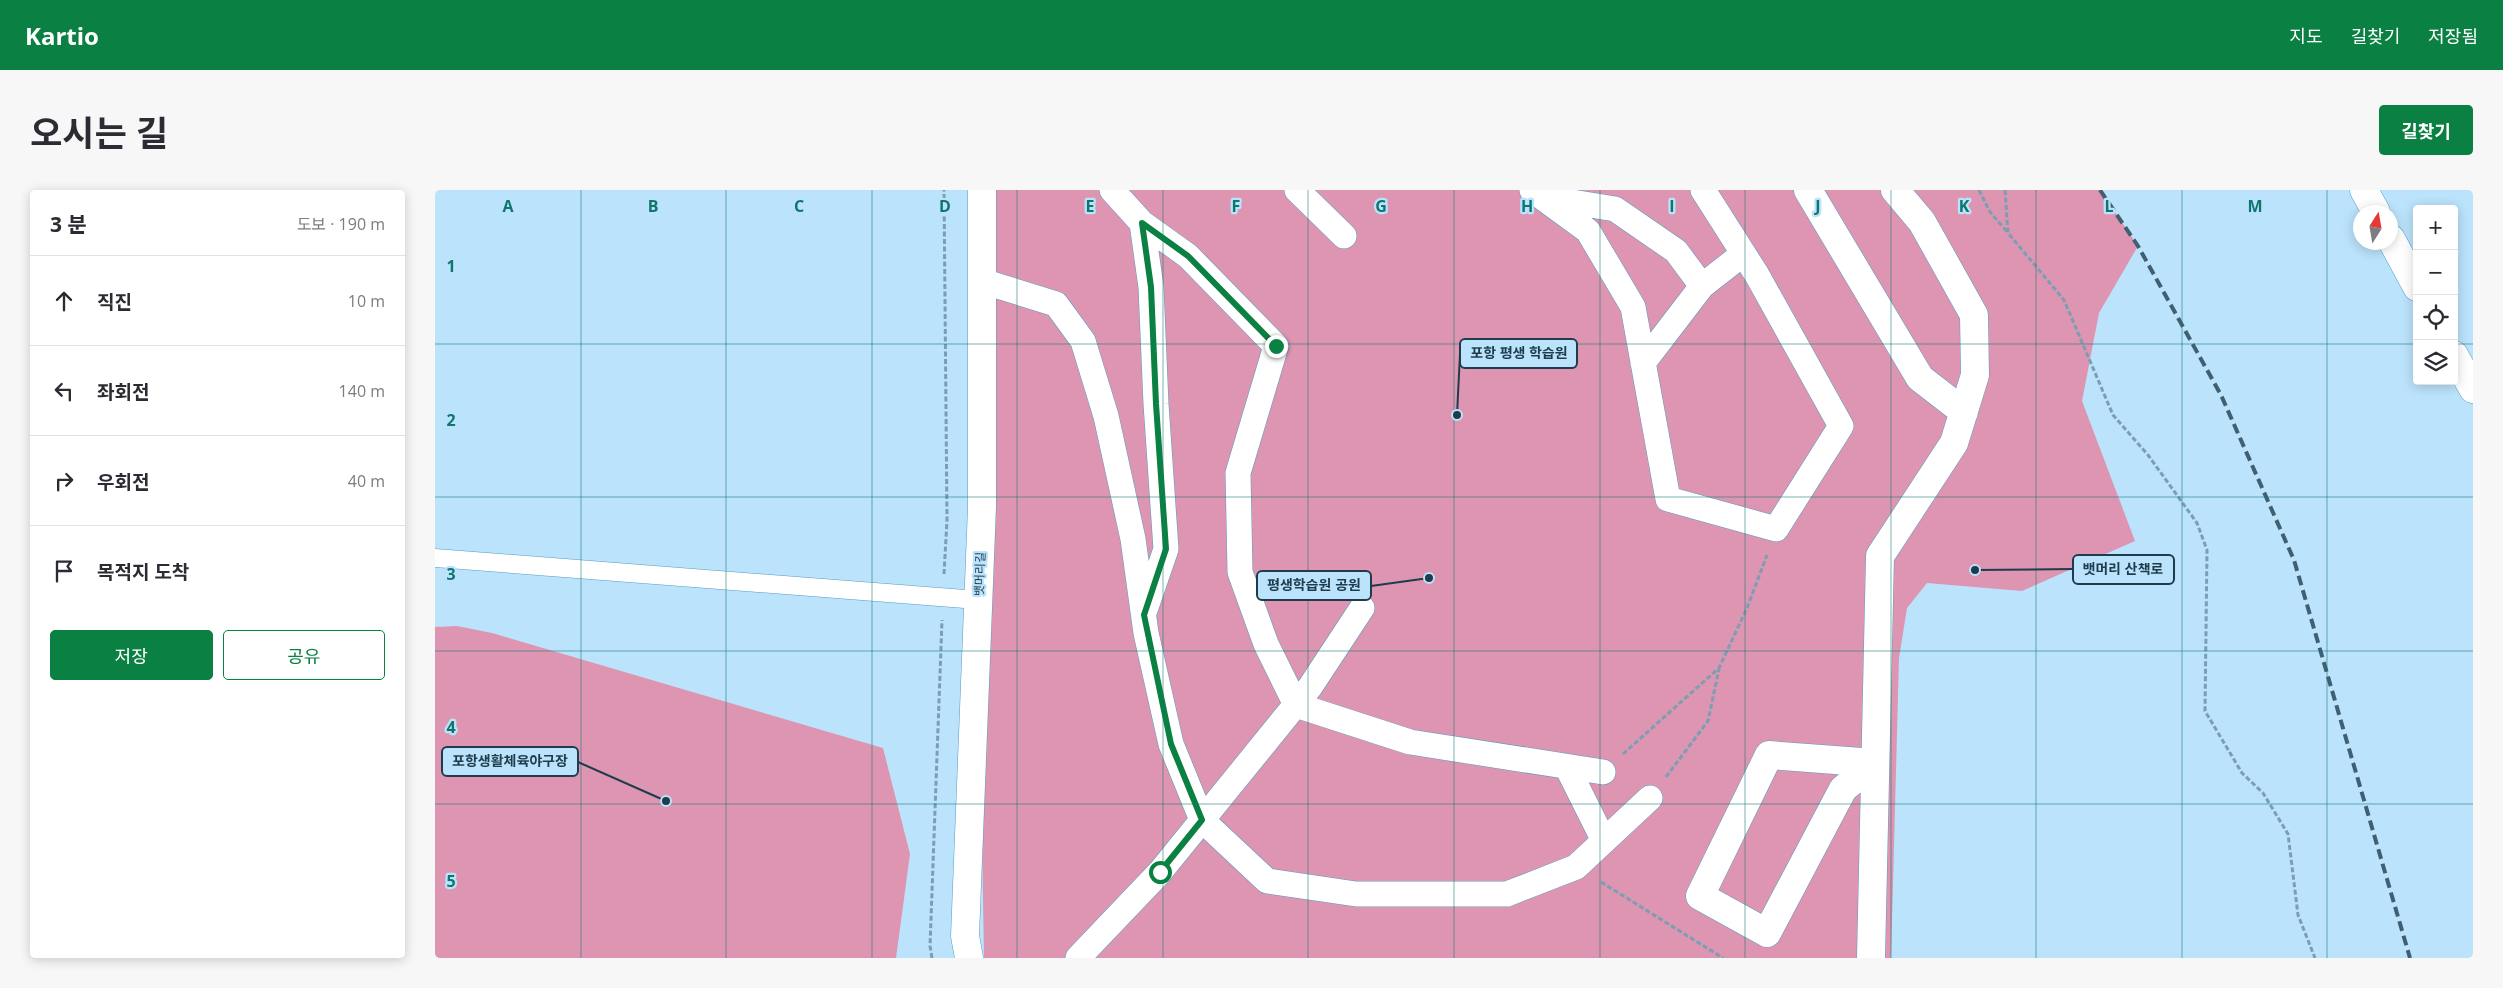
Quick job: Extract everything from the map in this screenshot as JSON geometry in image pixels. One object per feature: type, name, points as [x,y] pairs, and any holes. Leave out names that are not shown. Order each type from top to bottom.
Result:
[{"type":"street","name":"뱃머리길","points":[[969,958],[965,936],[982,507],[982,190]]},
{"type":"street","points":[[1112,190],[1142,223],[1188,256],[1276,346],[1238,473],[1240,572],[1266,644],[1296,705],[1411,742],[1603,772]]},
{"type":"street","points":[[1297,190],[1344,236]]},
{"type":"street","points":[[1537,194],[1588,231],[1633,307],[1668,499],[1776,529],[1841,426],[1743,254],[1703,190]]},
{"type":"street","points":[[1808,190],[1920,378],[1964,412]]},
{"type":"street","points":[[1871,958],[1880,556],[1954,443],[1975,375],[1973,315],[1921,222],[1895,190]]},
{"type":"street","points":[[2364,190],[2372,205]]},
{"type":"street","points":[[1537,194],[1615,209],[1676,251],[1702,286]]},
{"type":"street","points":[[1142,223],[1151,287],[1156,404],[1166,549],[1144,615]]},
{"type":"street","points":[[2397,250],[2413,280]]},
{"type":"street","points":[[1643,363],[1702,286],[1743,254]]},
{"type":"street","points":[[982,281],[1056,304],[1083,341],[1106,416],[1133,538],[1144,615],[1171,744],[1202,820],[1267,881],[1356,894],[1507,894],[1576,867],[1650,798]]},
{"type":"street","points":[[2458,362],[2473,389]]},
{"type":"street","points":[[1078,958],[1160,872],[1296,705],[1362,608]]},
{"type":"street","points":[[1769,755],[1875,763],[1843,789],[1767,933],[1700,896],[1769,755]]},
{"type":"street","points":[[1567,767],[1604,841]]},
{"type":"lane","points":[[435,558],[979,600]]},
{"type":"path","points":[[932,958],[930,946],[947,520],[945,190]]},
{"type":"path","points":[[1979,190],[1990,212],[2064,300],[2113,415],[2148,455],[2197,523],[2207,550],[2205,711],[2243,773],[2263,793],[2288,834],[2298,915],[2315,958]]},
{"type":"path","points":[[2005,190],[2008,233]]},
{"type":"path","points":[[1650,798],[1708,721],[1719,668],[1747,608],[1776,529]]},
{"type":"path","points":[[1603,772],[1719,668]]},
{"type":"path","points":[[1576,867],[1723,958]]},
{"type":"shaded area","points":[[982,190],[2100,190],[2138,246],[2099,313],[2082,401],[2135,541],[2022,591],[1927,583],[1907,608],[1899,658],[1891,958],[984,958],[978,600]]},
{"type":"shaded area","points":[[457,626],[492,633],[883,748],[910,854],[896,958],[435,958],[435,627]]},
{"type":"railway","points":[[2100,190],[2138,246],[2221,395],[2294,560],[2410,958]]},
{"type":"place","name":"포항 평생 학습원","points":[[1457,415]]},
{"type":"place","name":"뱃머리 산책로","points":[[1975,570]]},
{"type":"place","name":"평생학습원 공원","points":[[1429,578]]},
{"type":"place","name":"포항생활체육야구장","points":[[666,801]]},
{"type":"route","points":[[1160,872],[1202,820],[1171,744],[1146,633],[1144,615],[1166,549],[1156,404],[1151,287],[1142,223],[1188,256],[1276,346]]}]
